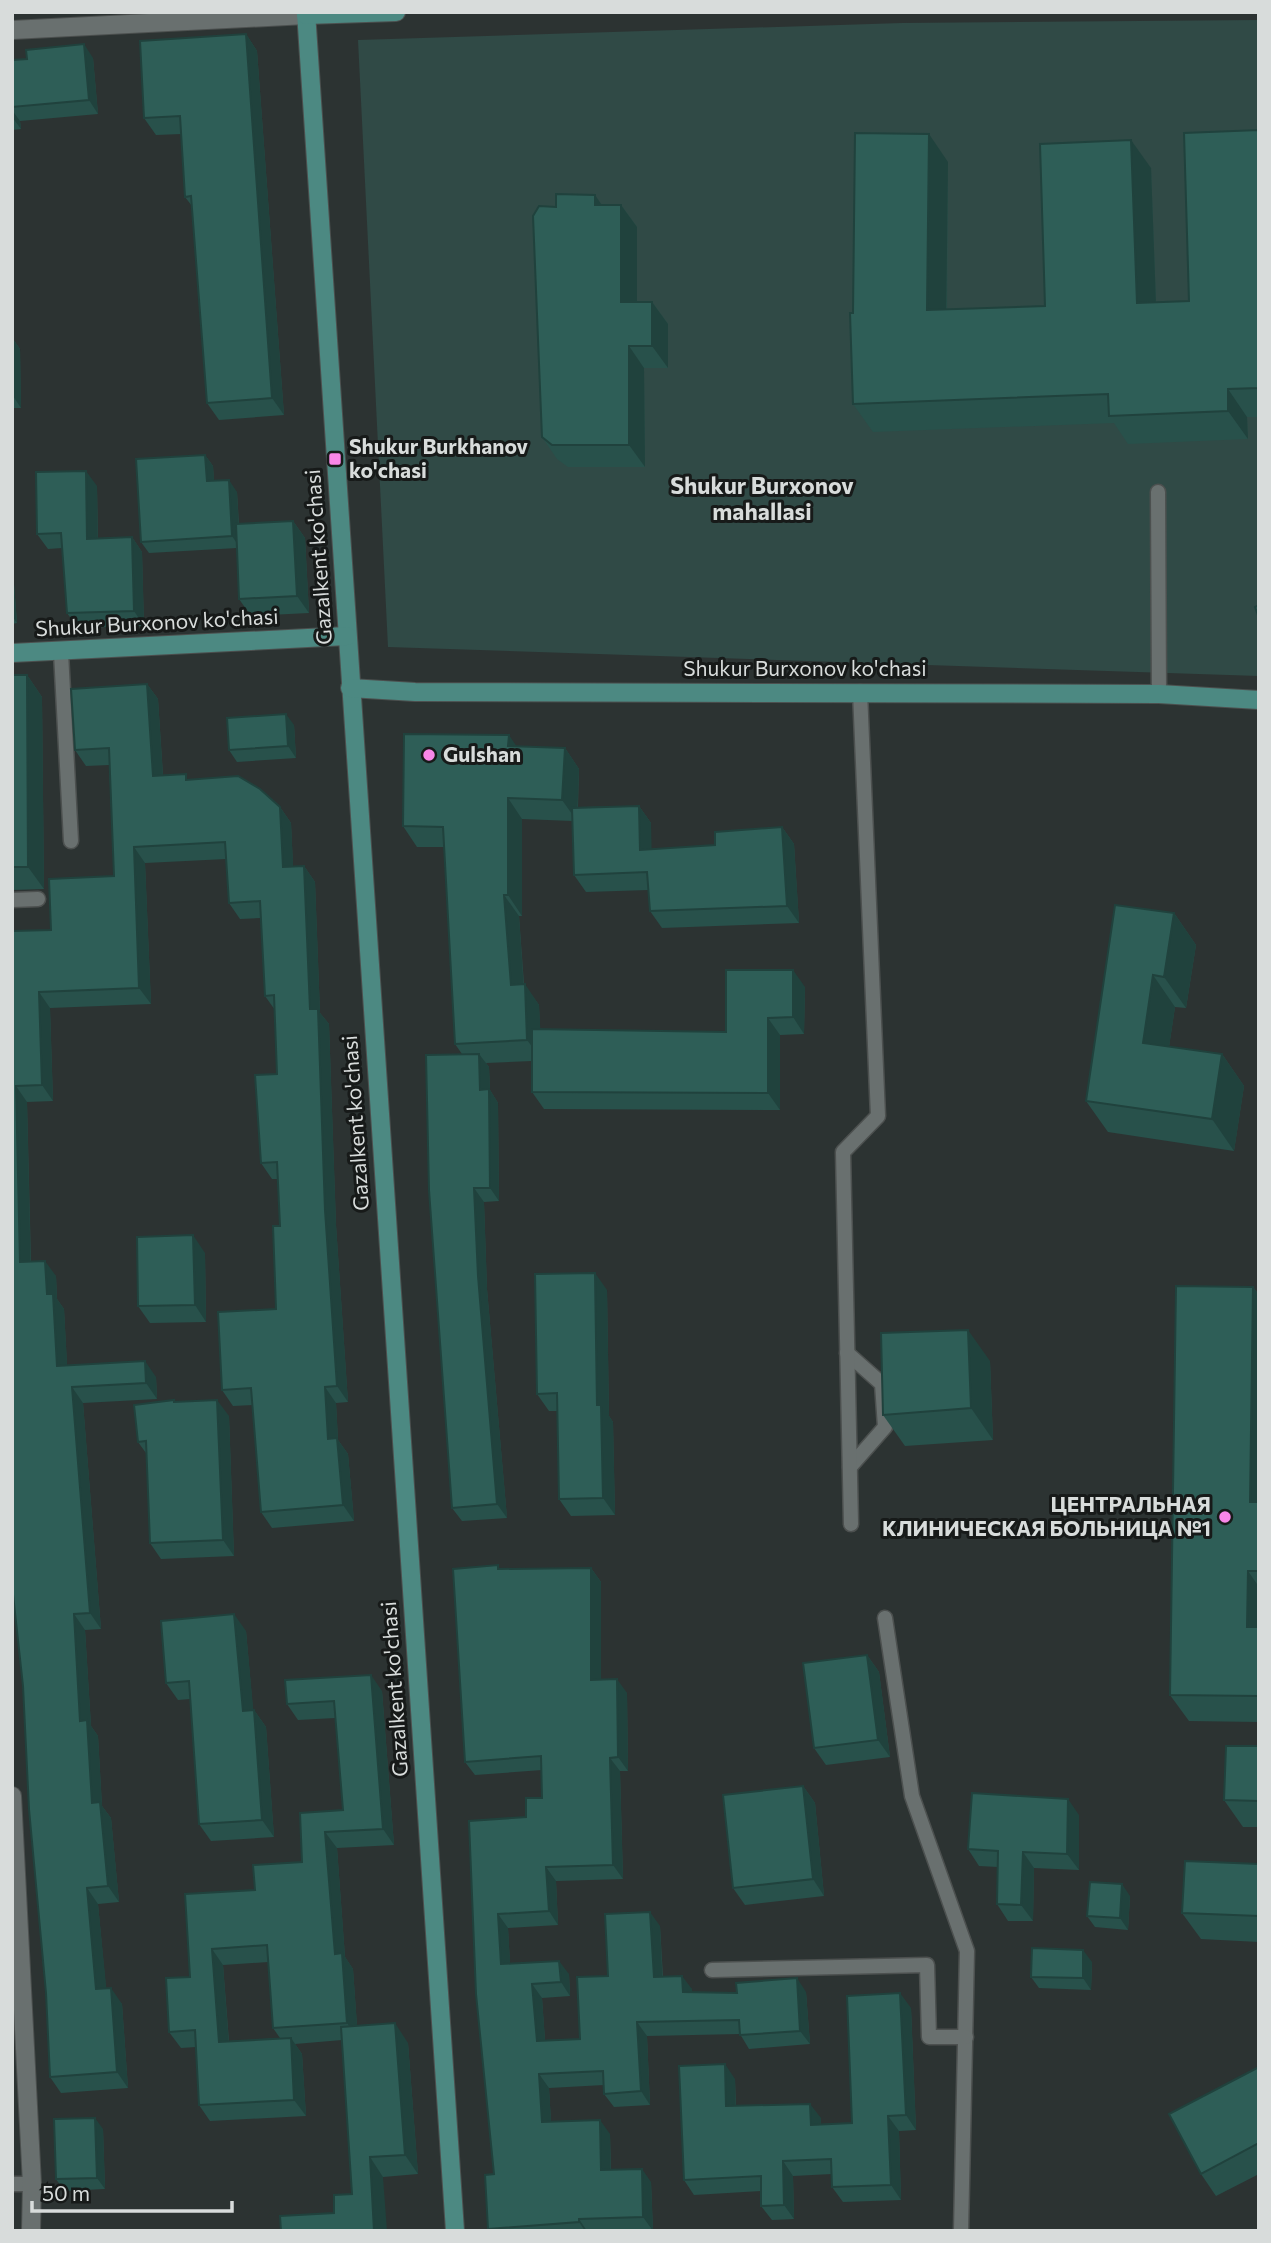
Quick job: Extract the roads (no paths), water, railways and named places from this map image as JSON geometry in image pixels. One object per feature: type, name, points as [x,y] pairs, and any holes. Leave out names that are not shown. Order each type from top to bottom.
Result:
[{"type":"street","points":[[12,30],[306,13],[396,12]]},
{"type":"street","name":"Gazalkent ko'chasi","points":[[306,13],[455,2231]]},
{"type":"street","name":"Shukur Burxonov ko'chasi","points":[[12,653],[61,653],[347,636]]},
{"type":"street","name":"Shukur Burxonov ko'chasi","points":[[350,688],[429,692],[1159,694],[1259,700]]},
{"type":"street","points":[[12,1796],[32,2184],[31,2231]]},
{"type":"lane","points":[[1158,492],[1159,694]]},
{"type":"lane","points":[[61,653],[71,841]]},
{"type":"lane","points":[[852,1524],[843,1152],[878,1116],[860,692]]},
{"type":"lane","points":[[12,900],[38,899]]},
{"type":"lane","points":[[847,1353],[882,1384],[885,1427],[850,1467]]},
{"type":"lane","points":[[885,1618],[912,1796],[967,1951],[961,2231]]},
{"type":"lane","points":[[712,1970],[927,1965],[929,2037],[966,2038]]},
{"type":"lane","points":[[12,2184],[32,2184]]},
{"type":"place","name":"Shukur Burkhanov ko'chasi","points":[[335,459]]},
{"type":"place","name":"Gulshan","points":[[429,755]]},
{"type":"place","name":"ЦЕНТРАЛЬНАЯ КЛИНИЧЕСКАЯ БОЛЬНИЦА №1","points":[[1225,1517]]},
{"type":"district","name":"Shukur Burxonov mahallasi","points":[[762,499]]}]
